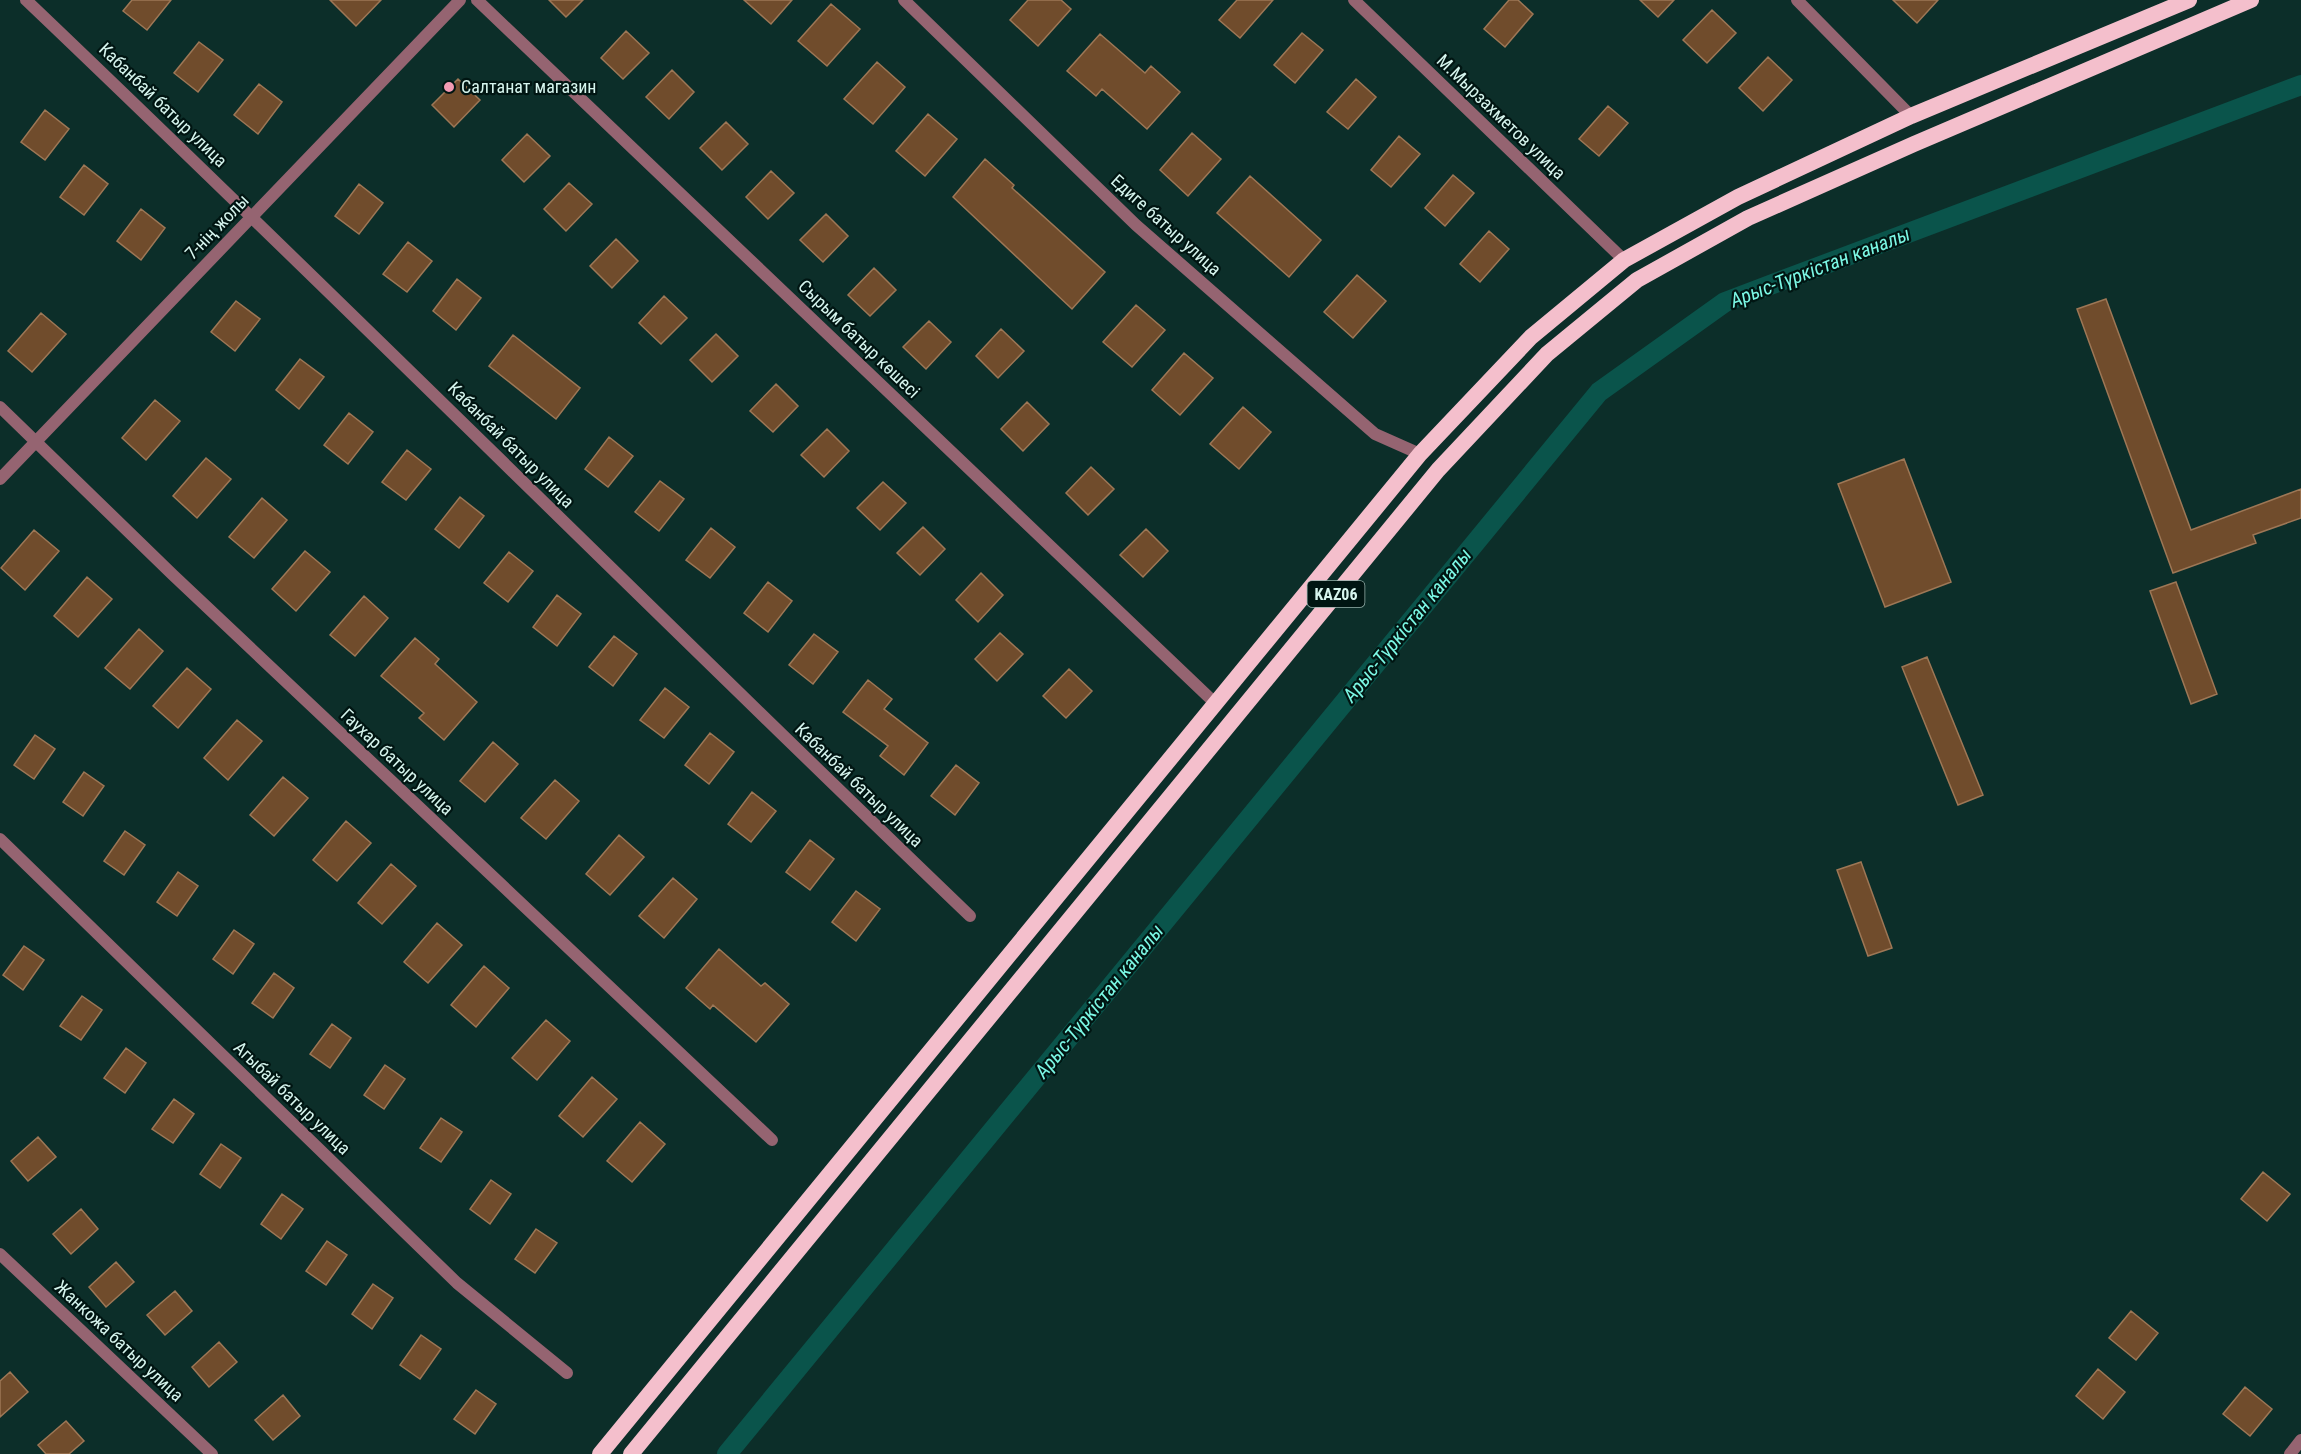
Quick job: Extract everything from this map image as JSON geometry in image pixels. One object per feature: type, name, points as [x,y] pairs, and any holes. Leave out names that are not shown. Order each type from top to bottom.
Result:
[{"type":"highway","name":"KАZ06","points":[[600,1454],[1420,454],[1531,337],[1624,260],[1738,197],[1911,116],[2189,0]]},
{"type":"highway","name":"KАZ06","points":[[631,1454],[1438,470],[1547,354],[1637,280],[1748,218],[1914,144],[2251,0]]},
{"type":"street","name":"Кабанбай батыр улица","points":[[26,0],[253,216],[779,734],[970,916]]},
{"type":"street","name":"7-нің жолы","points":[[0,479],[460,0]]},
{"type":"street","name":"Сырым батыр көшесі","points":[[477,0],[1216,704]]},
{"type":"street","name":"Едиге батыр улица","points":[[904,0],[1145,233],[1375,434],[1420,454]]},
{"type":"street","name":"М.Мырзахметов улица","points":[[1354,0],[1624,260]]},
{"type":"street","points":[[1797,0],[1911,116]]},
{"type":"street","name":"Гаухар батыр улица","points":[[0,407],[173,575],[772,1140]]},
{"type":"street","name":"Агыбай батыр улица","points":[[0,839],[457,1283],[567,1373]]},
{"type":"street","name":"Жанкожа батыр улица","points":[[0,1254],[212,1454]]},
{"type":"street","points":[[2290,1454],[2301,1440]]},
{"type":"building","points":[[132,0],[171,0],[147,30],[123,11]]},
{"type":"building","points":[[330,0],[381,0],[356,26]]},
{"type":"building","points":[[549,0],[583,0],[566,17]]},
{"type":"building","points":[[744,0],[792,0],[771,24]]},
{"type":"building","points":[[1028,0],[1061,0],[1071,9],[1038,46],[1010,20]]},
{"type":"building","points":[[1237,0],[1273,0],[1240,38],[1219,20]]},
{"type":"building","points":[[1509,0],[1518,0],[1533,14],[1505,47],[1484,29]]},
{"type":"building","points":[[1640,0],[1674,0],[1658,17]]},
{"type":"building","points":[[1893,0],[1938,0],[1917,23]]},
{"type":"building","points":[[831,4],[860,29],[827,66],[798,41]]},
{"type":"building","points":[[1712,10],[1736,33],[1707,63],[1683,40]]},
{"type":"building","points":[[626,31],[649,53],[623,79],[601,58]]},
{"type":"building","points":[[1302,33],[1323,50],[1295,83],[1274,65]]},
{"type":"building","points":[[1100,34],[1145,73],[1151,66],[1180,92],[1147,129],[1102,89],[1096,96],[1067,71]]},
{"type":"building","points":[[199,42],[223,60],[198,92],[174,73]]},
{"type":"building","points":[[1768,57],[1792,80],[1763,111],[1739,88]]},
{"type":"building","points":[[877,62],[905,87],[873,124],[844,99]]},
{"type":"building","points":[[672,70],[694,92],[669,119],[646,97]]},
{"type":"building","points":[[458,79],[480,100],[454,127],[432,105]]},
{"type":"building","points":[[1356,79],[1376,97],[1348,129],[1327,112]]},
{"type":"building","points":[[259,84],[282,102],[258,134],[234,115]]},
{"type":"building","points":[[1608,106],[1628,123],[1599,156],[1579,139]]},
{"type":"building","points":[[45,110],[69,129],[45,160],[21,142]]},
{"type":"building","points":[[928,114],[957,139],[925,176],[896,151]]},
{"type":"building","points":[[726,122],[748,144],[722,170],[700,148]]},
{"type":"building","points":[[1192,133],[1221,159],[1188,196],[1160,170]]},
{"type":"building","points":[[527,134],[550,156],[524,182],[502,160]]},
{"type":"building","points":[[1399,136],[1420,154],[1391,187],[1371,170]]},
{"type":"building","points":[[985,159],[1014,185],[1012,188],[1105,272],[1072,309],[953,197]]},
{"type":"building","points":[[84,165],[108,184],[84,215],[60,197]]},
{"type":"building","points":[[771,171],[794,193],[768,219],[746,197]]},
{"type":"building","points":[[1453,175],[1474,193],[1445,226],[1425,208]]},
{"type":"building","points":[[1250,176],[1321,240],[1289,277],[1217,213]]},
{"type":"building","points":[[569,183],[592,204],[566,231],[544,209]]},
{"type":"building","points":[[359,184],[383,203],[359,234],[335,216]]},
{"type":"building","points":[[141,209],[165,228],[141,260],[117,241]]},
{"type":"building","points":[[826,214],[848,236],[823,262],[800,240]]},
{"type":"building","points":[[1489,231],[1509,249],[1480,282],[1460,264]]},
{"type":"building","points":[[616,239],[638,261],[612,288],[590,266]]},
{"type":"building","points":[[408,242],[432,261],[407,292],[383,274]]},
{"type":"building","points":[[874,268],[896,290],[870,316],[848,295]]},
{"type":"building","points":[[1357,275],[1386,301],[1353,338],[1324,312]]},
{"type":"building","points":[[457,279],[481,298],[456,330],[433,311]]},
{"type":"building","points":[[664,296],[687,318],[661,344],[639,323]]},
{"type":"building","points":[[2106,299],[2191,530],[2301,489],[2301,518],[2253,535],[2256,543],[2173,573],[2077,309]]},
{"type":"building","points":[[236,301],[260,319],[235,351],[211,332]]},
{"type":"building","points":[[1136,305],[1165,330],[1132,367],[1103,342]]},
{"type":"building","points":[[41,313],[66,334],[32,372],[8,351]]},
{"type":"building","points":[[929,321],[951,342],[926,369],[903,347]]},
{"type":"building","points":[[1001,329],[1024,351],[998,378],[976,356]]},
{"type":"building","points":[[716,334],[738,356],[712,382],[690,360]]},
{"type":"building","points":[[513,335],[580,388],[556,419],[489,366]]},
{"type":"building","points":[[1184,353],[1213,378],[1180,415],[1152,390]]},
{"type":"building","points":[[300,359],[324,377],[299,409],[276,390]]},
{"type":"building","points":[[776,384],[798,406],[773,432],[750,411]]},
{"type":"building","points":[[155,400],[180,421],[146,460],[122,438]]},
{"type":"building","points":[[1027,402],[1049,424],[1023,451],[1001,429]]},
{"type":"building","points":[[1243,407],[1271,432],[1239,469],[1210,444]]},
{"type":"building","points":[[349,413],[373,432],[348,464],[324,445]]},
{"type":"building","points":[[827,429],[849,451],[824,477],[801,455]]},
{"type":"building","points":[[609,437],[633,456],[608,487],[585,469]]},
{"type":"building","points":[[407,450],[431,469],[406,500],[382,482]]},
{"type":"building","points":[[206,458],[231,479],[197,518],[173,496]]},
{"type":"building","points":[[1904,459],[1951,582],[1885,607],[1838,484]]},
{"type":"building","points":[[1091,467],[1114,489],[1088,515],[1066,493]]},
{"type":"building","points":[[660,481],[684,499],[659,531],[635,512]]},
{"type":"building","points":[[883,482],[906,503],[880,530],[857,508]]},
{"type":"building","points":[[460,497],[484,516],[459,548],[435,529]]},
{"type":"building","points":[[262,498],[287,520],[254,558],[229,537]]},
{"type":"building","points":[[923,527],[945,549],[920,575],[897,553]]},
{"type":"building","points":[[711,528],[735,547],[710,578],[686,560]]},
{"type":"building","points":[[1146,529],[1168,551],[1143,577],[1120,555]]},
{"type":"building","points":[[34,530],[59,551],[25,590],[1,568]]},
{"type":"building","points":[[305,551],[330,572],[296,611],[272,589]]},
{"type":"building","points":[[509,552],[533,571],[508,602],[484,583]]},
{"type":"building","points":[[981,573],[1003,595],[978,622],[956,600]]},
{"type":"building","points":[[87,577],[112,599],[78,637],[54,616]]},
{"type":"building","points":[[768,582],[792,601],[768,632],[744,613]]},
{"type":"building","points":[[2176,582],[2217,694],[2191,704],[2150,591]]},
{"type":"building","points":[[557,595],[581,614],[557,646],[533,627]]},
{"type":"building","points":[[364,596],[388,618],[355,656],[330,635]]},
{"type":"building","points":[[139,629],[163,651],[130,689],[105,668]]},
{"type":"building","points":[[1000,633],[1023,654],[997,681],[975,659]]},
{"type":"building","points":[[814,634],[838,652],[813,684],[789,665]]},
{"type":"building","points":[[614,636],[637,654],[613,686],[589,667]]},
{"type":"building","points":[[415,638],[439,659],[435,664],[477,702],[444,740],[419,718],[424,713],[381,676]]},
{"type":"building","points":[[1927,657],[1983,795],[1958,805],[1902,667]]},
{"type":"building","points":[[187,668],[211,689],[178,728],[153,706]]},
{"type":"building","points":[[1069,669],[1092,691],[1066,718],[1043,696]]},
{"type":"building","points":[[868,680],[892,699],[884,709],[928,743],[904,775],[880,756],[888,746],[843,712]]},
{"type":"building","points":[[665,688],[689,707],[664,738],[640,720]]},
{"type":"building","points":[[237,720],[262,741],[228,780],[204,758]]},
{"type":"building","points":[[710,733],[734,752],[709,784],[685,765]]},
{"type":"building","points":[[35,735],[55,749],[34,779],[14,765]]},
{"type":"building","points":[[493,742],[518,764],[485,802],[460,781]]},
{"type":"building","points":[[956,765],[979,783],[955,815],[931,796]]},
{"type":"building","points":[[84,772],[104,786],[83,816],[63,802]]},
{"type":"building","points":[[283,777],[308,798],[274,836],[250,815]]},
{"type":"building","points":[[555,780],[579,801],[546,839],[521,818]]},
{"type":"building","points":[[752,792],[776,811],[751,842],[728,824]]},
{"type":"building","points":[[346,821],[371,843],[337,881],[313,860]]},
{"type":"building","points":[[125,831],[145,845],[124,875],[104,861]]},
{"type":"building","points":[[619,835],[644,857],[610,895],[586,874]]},
{"type":"building","points":[[810,840],[834,859],[810,890],[786,872]]},
{"type":"building","points":[[1861,862],[1892,948],[1868,956],[1837,870]]},
{"type":"building","points":[[391,864],[416,886],[382,924],[358,903]]},
{"type":"building","points":[[178,872],[198,886],[177,916],[157,902]]},
{"type":"building","points":[[673,878],[697,899],[664,938],[639,916]]},
{"type":"building","points":[[856,891],[880,909],[856,941],[832,922]]},
{"type":"building","points":[[437,923],[462,945],[428,983],[404,962]]},
{"type":"building","points":[[234,930],[254,944],[233,974],[213,959]]},
{"type":"building","points":[[24,946],[44,960],[23,990],[3,975]]},
{"type":"building","points":[[719,949],[761,986],[765,983],[789,1004],[756,1042],[713,1005],[710,1009],[686,988]]},
{"type":"building","points":[[484,966],[509,988],[476,1027],[451,1005]]},
{"type":"building","points":[[274,973],[294,988],[273,1018],[252,1003]]},
{"type":"building","points":[[82,996],[102,1010],[81,1040],[60,1026]]},
{"type":"building","points":[[546,1020],[570,1041],[537,1080],[512,1058]]},
{"type":"building","points":[[332,1024],[351,1038],[330,1068],[310,1054]]},
{"type":"building","points":[[126,1048],[146,1063],[125,1093],[104,1078]]},
{"type":"building","points":[[385,1065],[405,1079],[384,1109],[364,1095]]},
{"type":"building","points":[[592,1077],[617,1099],[583,1137],[559,1116]]},
{"type":"building","points":[[174,1099],[194,1114],[173,1143],[152,1129]]},
{"type":"building","points":[[441,1118],[462,1132],[441,1162],[420,1148]]},
{"type":"building","points":[[640,1122],[665,1144],[632,1182],[607,1161]]},
{"type":"building","points":[[38,1137],[56,1157],[28,1181],[11,1161]]},
{"type":"building","points":[[221,1144],[241,1158],[220,1188],[200,1174]]},
{"type":"building","points":[[2263,1172],[2290,1194],[2267,1221],[2241,1199]]},
{"type":"building","points":[[491,1180],[511,1194],[490,1224],[470,1209]]},
{"type":"building","points":[[282,1194],[303,1209],[281,1239],[261,1224]]},
{"type":"building","points":[[81,1209],[98,1229],[71,1254],[53,1234]]},
{"type":"building","points":[[536,1229],[557,1243],[535,1273],[515,1259]]},
{"type":"building","points":[[327,1241],[347,1255],[326,1285],[306,1271]]},
{"type":"building","points":[[116,1262],[134,1282],[106,1307],[89,1287]]},
{"type":"building","points":[[373,1284],[393,1298],[372,1329],[352,1314]]},
{"type":"building","points":[[175,1291],[192,1311],[165,1335],[147,1315]]},
{"type":"building","points":[[2131,1311],[2158,1333],[2136,1360],[2109,1338]]},
{"type":"building","points":[[421,1335],[441,1349],[420,1379],[400,1365]]},
{"type":"building","points":[[219,1342],[237,1362],[209,1387],[192,1367]]},
{"type":"building","points":[[2098,1369],[2125,1392],[2103,1419],[2076,1396]]},
{"type":"building","points":[[10,1372],[28,1392],[0,1417],[0,1381]]},
{"type":"building","points":[[2245,1387],[2272,1409],[2250,1436],[2223,1414]]},
{"type":"building","points":[[476,1390],[496,1404],[475,1434],[454,1419]]},
{"type":"building","points":[[283,1395],[300,1416],[273,1440],[255,1420]]},
{"type":"building","points":[[66,1421],[84,1441],[69,1454],[46,1454],[38,1445]]},
{"type":"waterway","name":"Арыс-Түркістан каналы","points":[[727,1454],[1599,392],[1725,302],[2301,85]]},
{"type":"place","name":"Салтанат магазин","points":[[449,87]]}]
